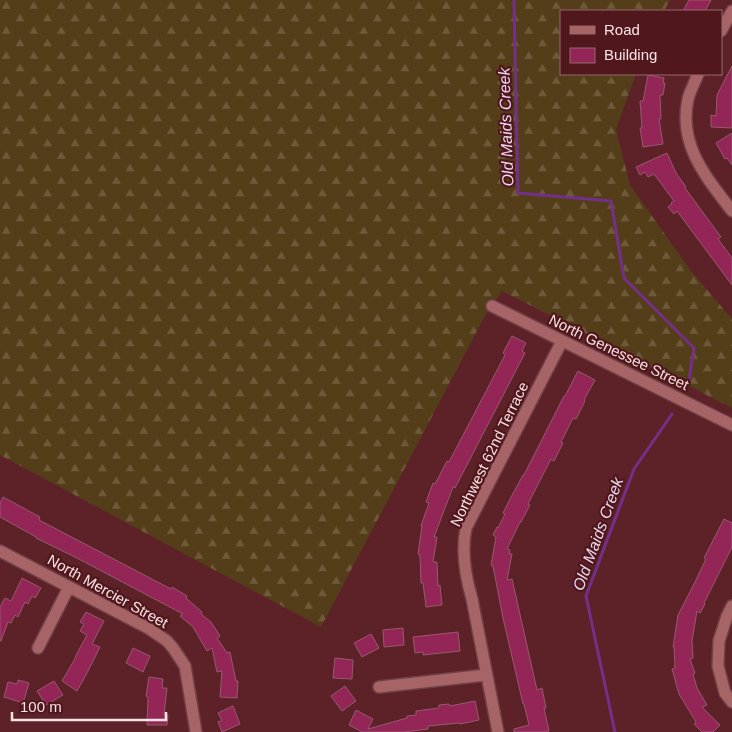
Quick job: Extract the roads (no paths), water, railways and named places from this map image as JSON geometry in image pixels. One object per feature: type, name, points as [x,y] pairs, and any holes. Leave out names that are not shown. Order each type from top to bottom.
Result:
[{"type":"street","points":[[722,29],[732,11]]},
{"type":"street","points":[[698,75],[688,98],[686,121],[689,143],[703,172],[732,211]]},
{"type":"street","name":"North Genessee Street","points":[[492,306],[732,425]]},
{"type":"street","name":"Northwest 62nd Terrace","points":[[498,732],[465,566],[463,550],[466,528],[562,341]]},
{"type":"street","name":"North Mercier Street","points":[[0,551],[148,628],[167,641],[185,666],[196,732]]},
{"type":"street","points":[[38,648],[69,587]]},
{"type":"street","points":[[732,606],[718,641],[718,666],[725,693],[732,702]]},
{"type":"street","points":[[379,687],[486,675]]},
{"type":"waterway","name":"Old Maids Creek","points":[[514,0],[518,193],[611,201],[624,278],[694,348],[689,380]]},
{"type":"waterway","name":"Old Maids Creek","points":[[615,732],[586,596],[634,469],[672,414]]}]
